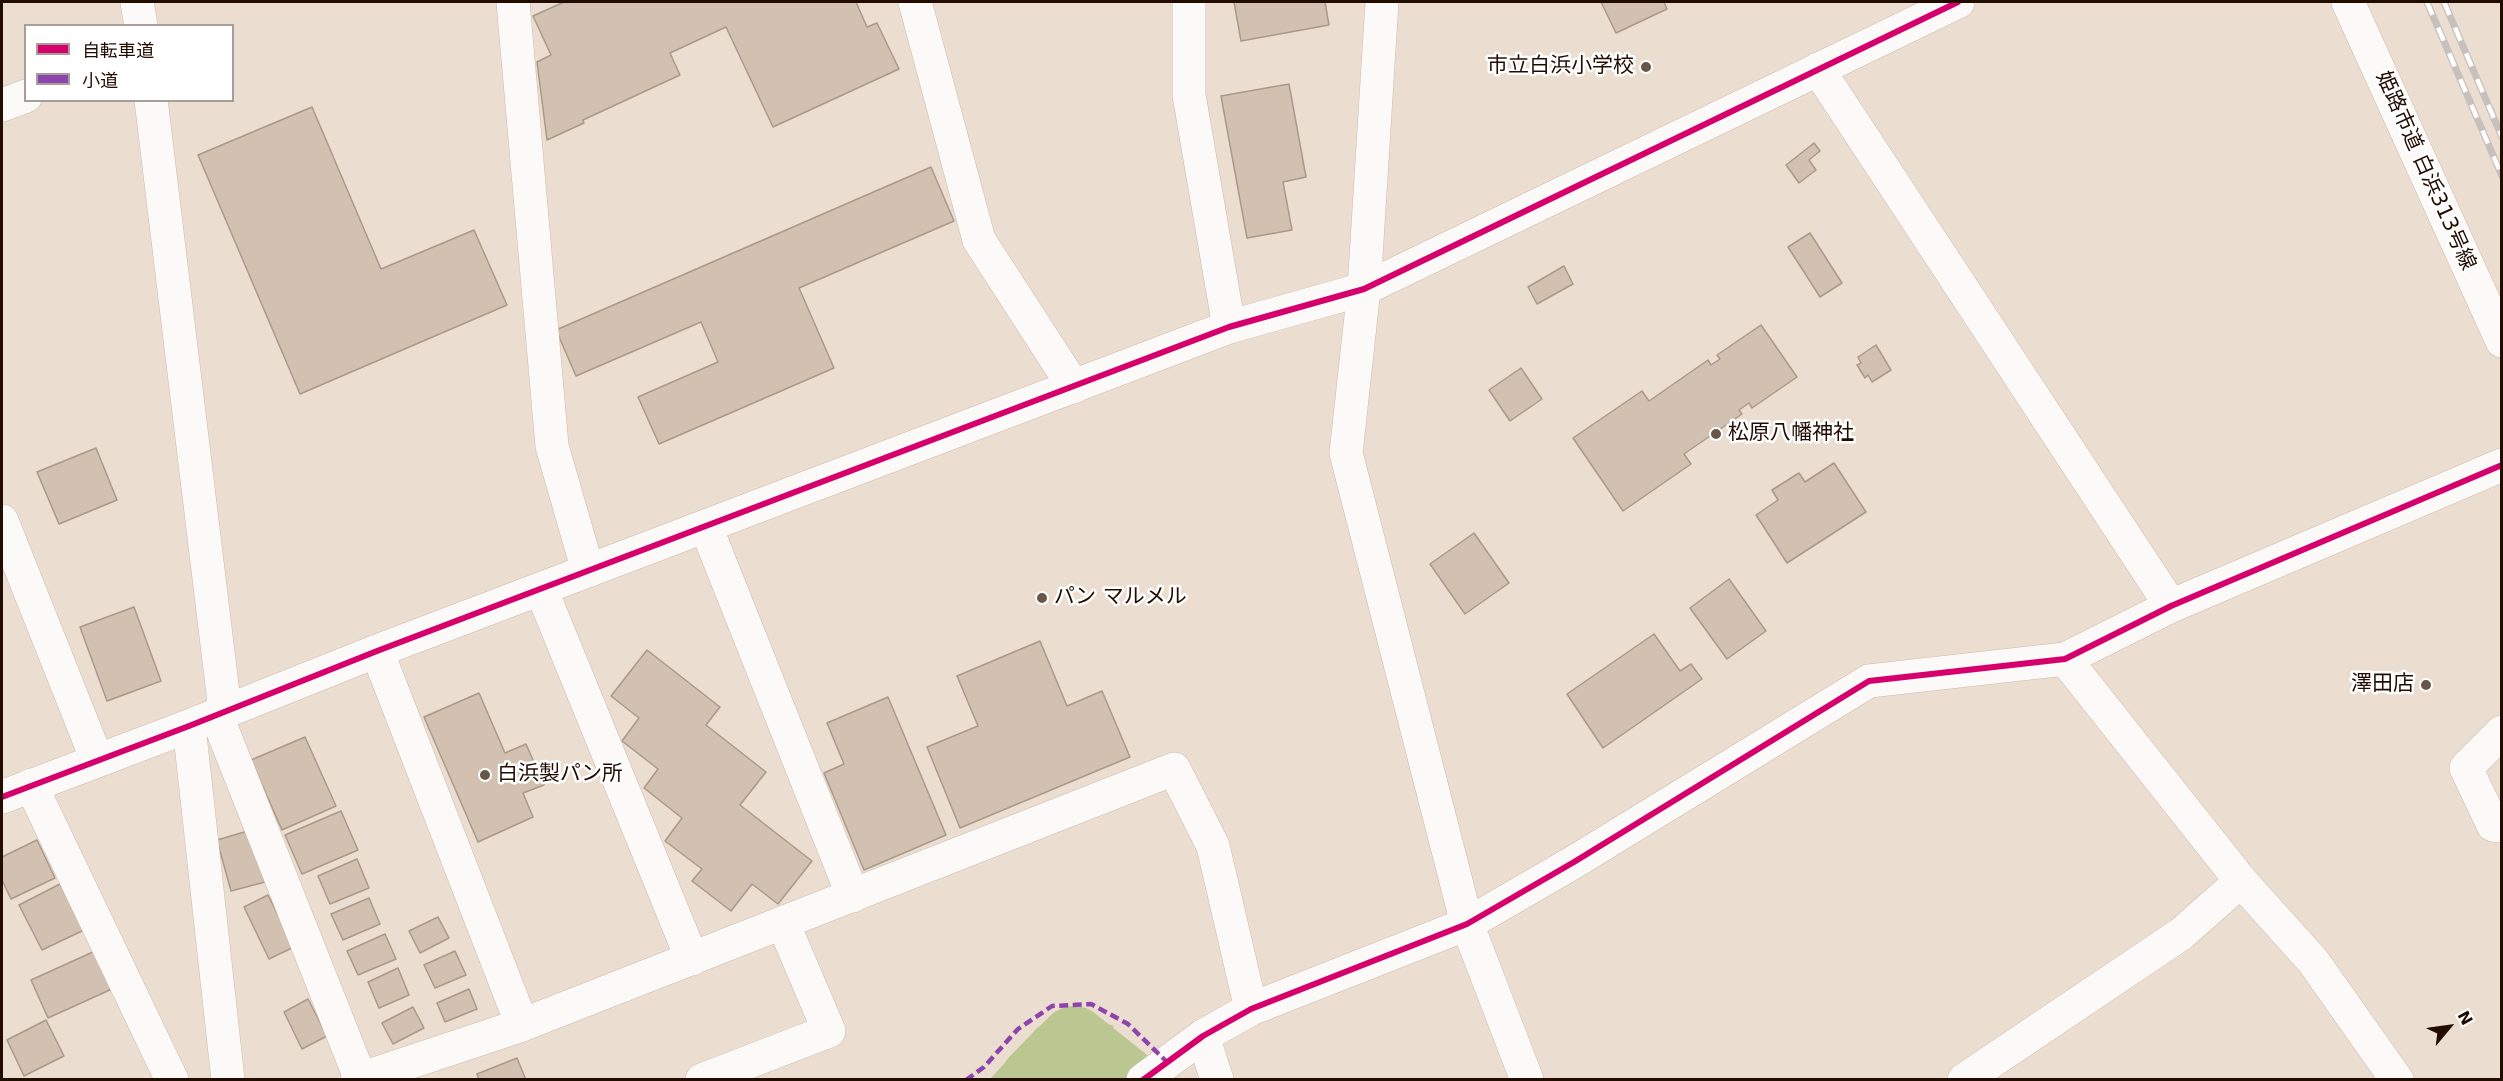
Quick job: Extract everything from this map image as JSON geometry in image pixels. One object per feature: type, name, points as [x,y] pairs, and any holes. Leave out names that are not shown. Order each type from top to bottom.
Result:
[{"type":"street","points":[[137,2],[141,24]]},
{"type":"street","points":[[513,2],[552,446],[588,571]]},
{"type":"street","points":[[915,2],[979,240],[1074,387]]},
{"type":"street","points":[[1190,2],[1189,95],[1229,327]]},
{"type":"street","points":[[1382,2],[1364,289],[1346,453],[1467,924],[1527,1080]]},
{"type":"street","points":[[2,797],[377,651],[1229,327],[1364,289],[1958,2]]},
{"type":"street","name":"姫路市道 白浜313号線","points":[[2348,2],[2502,340]]},
{"type":"street","points":[[1818,69],[2171,606]]},
{"type":"street","points":[[2,105],[24,97]]},
{"type":"street","points":[[151,102],[210,717],[228,1080]]},
{"type":"street","points":[[1155,1071],[1203,1036],[1251,1009],[1467,924],[1574,862],[1869,681],[2065,659],[2171,606],[2502,465]]},
{"type":"street","points":[[2,521],[97,760]]},
{"type":"street","points":[[706,527],[854,896]]},
{"type":"street","points":[[541,589],[692,959]]},
{"type":"street","points":[[377,651],[522,1025]]},
{"type":"street","points":[[2065,659],[2241,881],[2313,961],[2397,1080]]},
{"type":"street","points":[[210,717],[359,1079],[439,1067],[522,1025],[1174,769],[1213,846],[1251,1009]]},
{"type":"street","points":[[2502,732],[2466,768],[2493,825],[2502,826]]},
{"type":"street","points":[[32,785],[172,1080]]},
{"type":"street","points":[[1964,1080],[2181,934],[2241,881]]},
{"type":"street","points":[[702,1080],[829,1031],[783,923]]},
{"type":"street","points":[[1203,1036],[1217,1080]]},
{"type":"shaded area","points":[[1073,1012],[1114,1026],[1106,1046],[1086,1062],[1072,1079],[990,1079],[1037,1028]]},
{"type":"building","points":[[564,2],[856,2],[867,27],[877,23],[899,69],[773,127],[726,27],[670,53],[680,75],[583,120],[584,123],[547,140],[537,62],[551,55],[533,16]]},
{"type":"building","points":[[1234,2],[1325,2],[1329,25],[1241,41]]},
{"type":"building","points":[[1601,2],[1664,2],[1667,9],[1616,33]]},
{"type":"building","points":[[1289,84],[1306,177],[1283,182],[1292,230],[1247,238],[1221,96]]},
{"type":"building","points":[[312,107],[381,269],[474,230],[507,305],[300,394],[198,155]]},
{"type":"building","points":[[1814,143],[1820,151],[1809,160],[1816,170],[1799,183],[1786,165]]},
{"type":"building","points":[[931,167],[954,221],[799,288],[834,368],[659,444],[638,397],[718,362],[701,322],[576,376],[556,330]]},
{"type":"building","points":[[1810,233],[1842,283],[1820,297],[1788,247]]},
{"type":"building","points":[[1564,266],[1573,284],[1537,304],[1528,287]]},
{"type":"building","points":[[1761,325],[1797,377],[1752,408],[1749,403],[1739,410],[1742,414],[1684,454],[1691,464],[1623,511],[1573,438],[1642,391],[1649,401],[1708,360],[1711,365],[1720,359],[1717,355]]},
{"type":"building","points":[[1876,345],[1891,370],[1872,382],[1868,375],[1865,378],[1857,365],[1861,363],[1858,357]]},
{"type":"building","points":[[1521,368],[1542,399],[1510,421],[1489,390]]},
{"type":"building","points":[[96,448],[117,500],[59,524],[37,472]]},
{"type":"building","points":[[1834,463],[1866,512],[1787,563],[1756,515],[1778,500],[1772,490],[1799,473],[1805,482]]},
{"type":"building","points":[[1474,533],[1509,583],[1465,614],[1430,564]]},
{"type":"building","points":[[1729,579],[1766,631],[1727,659],[1690,608]]},
{"type":"building","points":[[134,607],[161,681],[107,701],[80,627]]},
{"type":"building","points":[[1654,634],[1680,671],[1691,664],[1702,679],[1603,748],[1567,694]]},
{"type":"building","points":[[1040,641],[1067,706],[1102,691],[1130,757],[960,828],[927,747],[978,726],[957,676]]},
{"type":"building","points":[[647,650],[720,707],[706,725],[766,772],[740,805],[812,861],[778,904],[752,884],[731,911],[692,881],[702,869],[665,841],[682,818],[644,788],[658,769],[622,741],[639,718],[611,696]]},
{"type":"building","points":[[479,693],[505,753],[526,744],[544,785],[523,793],[533,817],[478,842],[424,717]]},
{"type":"building","points":[[888,697],[946,835],[864,870],[824,773],[844,764],[827,723]]},
{"type":"building","points":[[305,737],[336,806],[282,830],[251,760]]},
{"type":"building","points":[[341,811],[358,850],[302,874],[285,835]]},
{"type":"building","points":[[251,830],[265,882],[231,891],[217,840]]},
{"type":"building","points":[[37,840],[55,878],[11,899],[2,880],[2,857]]},
{"type":"building","points":[[357,859],[369,888],[330,904],[318,876]]},
{"type":"building","points":[[60,884],[84,930],[42,950],[19,905]]},
{"type":"building","points":[[268,895],[294,947],[269,959],[244,907]]},
{"type":"building","points":[[369,898],[380,924],[343,940],[331,914]]},
{"type":"building","points":[[438,917],[449,938],[420,953],[409,931]]},
{"type":"building","points":[[385,934],[396,959],[358,975],[347,951]]},
{"type":"building","points":[[95,951],[112,989],[48,1018],[31,980]]},
{"type":"building","points":[[455,951],[466,975],[435,988],[424,965]]},
{"type":"building","points":[[398,968],[409,995],[379,1008],[368,982]]},
{"type":"building","points":[[469,989],[477,1009],[445,1022],[437,1003]]},
{"type":"building","points":[[308,999],[327,1036],[302,1049],[284,1012]]},
{"type":"building","points":[[413,1007],[424,1028],[393,1044],[382,1023]]},
{"type":"building","points":[[46,1020],[64,1056],[24,1076],[7,1040]]},
{"type":"building","points":[[517,1058],[526,1080],[479,1080],[477,1074]]},
{"type":"waterway","points":[[1034,1080],[1074,1040],[1124,1080]]},
{"type":"railway","points":[[2427,2],[2502,176]]},
{"type":"railway","points":[[2444,2],[2502,137]]},
{"type":"marked path","points":[[966,1080],[984,1067],[1018,1029],[1052,1006],[1091,1004],[1128,1024],[1167,1062]]},
{"type":"cycle path","points":[[2,797],[377,651],[1229,327],[1364,289],[1958,2]]},
{"type":"cycle path","points":[[1143,1080],[1203,1036],[1251,1009],[1467,924],[1574,862],[1869,681],[2065,659],[2171,606],[2502,465]]},
{"type":"place","name":"市立白浜小学校","points":[[1646,67]]},
{"type":"place","name":"松原八幡神社","points":[[1716,434]]},
{"type":"place","name":"パン マルメル","points":[[1042,598]]},
{"type":"place","name":"澤田店","points":[[2426,685]]},
{"type":"place","name":"白浜製パン所","points":[[485,775]]}]
